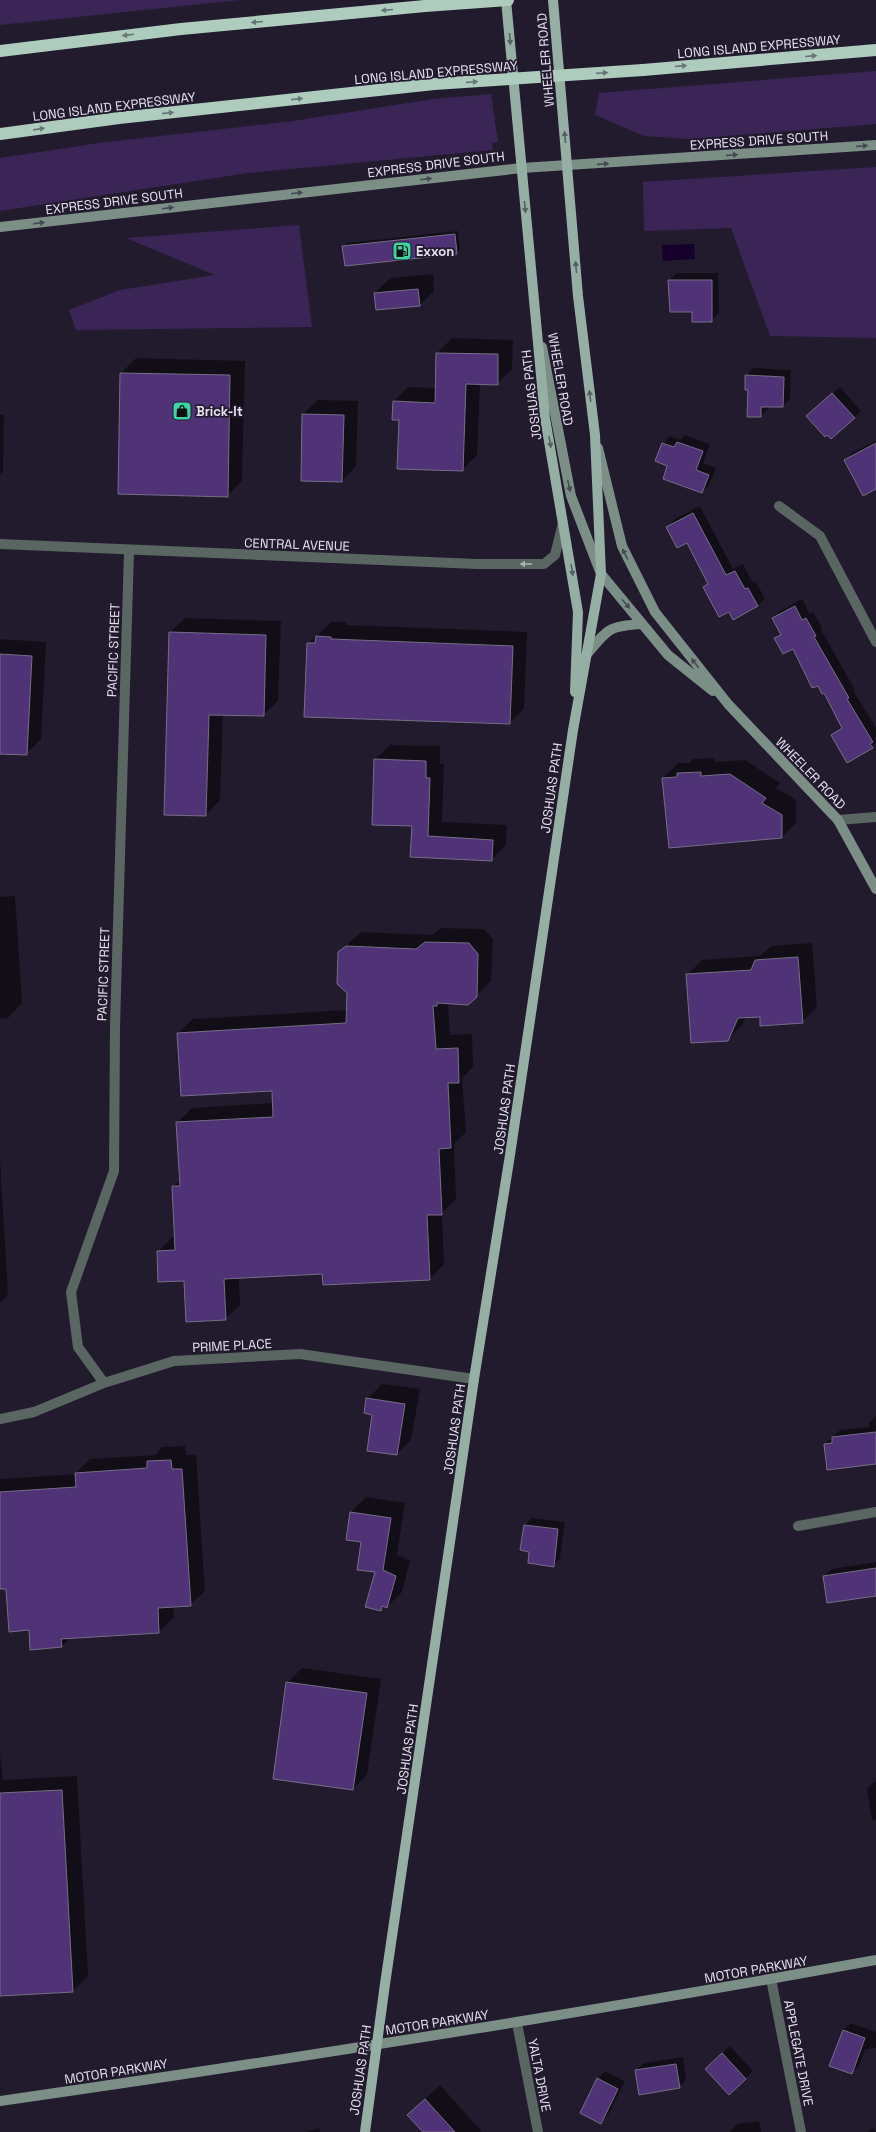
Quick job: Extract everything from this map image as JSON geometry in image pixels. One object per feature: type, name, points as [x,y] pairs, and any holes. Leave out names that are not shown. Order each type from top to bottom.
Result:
[{"type":"highway","points":[[0,51],[181,29],[425,6],[507,0]]},
{"type":"highway","name":"LONG ISLAND EXPRESSWAY","points":[[0,134],[119,118],[434,84],[643,70],[876,50]]},
{"type":"main road","name":"WHEELER ROAD","points":[[507,0],[534,296],[552,407],[571,496],[601,574],[668,655],[728,704]]},
{"type":"main road","name":"WHEELER ROAD","points":[[553,0],[578,296],[595,435],[622,546],[655,612],[728,704],[838,820],[876,889]]},
{"type":"main road","name":"EXPRESS DRIVE SOUTH","points":[[0,227],[522,168],[876,145]]},
{"type":"main road","name":"JOSHUAS PATH","points":[[534,296],[546,418],[578,612],[573,730]]},
{"type":"main road","name":"JOSHUAS PATH","points":[[365,2132],[474,1379],[510,1155],[573,730],[601,574],[595,435]]},
{"type":"main road","points":[[587,654],[610,628],[619,625],[642,624]]},
{"type":"main road","name":"MOTOR PARKWAY","points":[[0,2102],[516,2023],[876,1960]]},
{"type":"street","points":[[779,506],[820,536],[876,642]]},
{"type":"street","name":"CENTRAL AVENUE","points":[[0,544],[129,551],[477,564],[544,564],[555,555],[563,521]]},
{"type":"street","name":"PACIFIC STREET","points":[[104,1383],[78,1347],[71,1292],[114,1172],[115,1026],[129,551]]},
{"type":"street","points":[[838,820],[876,817]]},
{"type":"street","name":"PRIME PLACE","points":[[0,1419],[34,1412],[104,1383],[174,1361],[300,1354],[474,1379]]},
{"type":"street","points":[[798,1526],[876,1512]]},
{"type":"street","name":"APPLEGATE DRIVE","points":[[771,1979],[801,2132]]},
{"type":"street","name":"YALTA DRIVE","points":[[516,2023],[538,2132]]},
{"type":"shaded area","points":[[0,0],[240,0],[0,25]]},
{"type":"shaded area","points":[[876,71],[876,124],[689,139],[644,136],[595,115],[599,93]]},
{"type":"shaded area","points":[[491,94],[498,142],[492,143],[493,150],[248,173],[0,211],[0,158],[99,143],[293,121],[434,99]]},
{"type":"shaded area","points":[[876,167],[876,338],[770,336],[731,228],[644,231],[643,182]]},
{"type":"shaded area","points":[[299,225],[312,327],[76,330],[69,310],[120,290],[215,275],[126,238]]},
{"type":"shaded area","points":[[694,244],[695,259],[663,261],[662,245]]},
{"type":"building","points":[[455,234],[457,254],[345,266],[342,246]]},
{"type":"building","points":[[668,280],[712,280],[712,322],[692,322],[692,312],[670,312]]},
{"type":"building","points":[[418,289],[420,306],[376,310],[374,293]]},
{"type":"building","points":[[436,353],[498,354],[498,385],[466,384],[463,471],[397,469],[399,420],[392,420],[393,401],[435,403]]},
{"type":"building","points":[[120,373],[230,375],[228,497],[118,494]]},
{"type":"building","points":[[745,375],[784,377],[783,407],[761,407],[761,417],[747,417],[748,390],[745,390]]},
{"type":"building","points":[[832,393],[855,418],[831,439],[827,435],[825,437],[806,416]]},
{"type":"building","points":[[302,414],[344,415],[342,482],[301,481]]},
{"type":"building","points":[[677,442],[703,451],[696,470],[709,475],[702,493],[663,479],[667,466],[655,461],[662,443],[674,447]]},
{"type":"building","points":[[876,443],[876,489],[863,496],[844,460]]},
{"type":"building","points":[[693,513],[726,575],[735,571],[745,589],[748,588],[758,606],[733,620],[729,612],[719,617],[703,587],[708,584],[687,543],[677,548],[666,527]]},
{"type":"building","points":[[795,606],[802,620],[806,618],[816,636],[814,637],[849,698],[847,699],[873,742],[870,744],[873,748],[847,763],[831,735],[842,728],[824,693],[822,694],[818,686],[812,688],[793,649],[783,654],[774,638],[781,635],[772,618]]},
{"type":"building","points":[[169,632],[266,635],[264,716],[209,715],[206,816],[164,815]]},
{"type":"building","points":[[316,636],[331,637],[331,639],[513,646],[510,724],[304,717],[307,643],[315,643]]},
{"type":"building","points":[[0,654],[32,656],[27,755],[0,754]]},
{"type":"building","points":[[374,759],[426,761],[426,778],[430,778],[428,836],[493,840],[492,861],[410,857],[412,826],[372,825]]},
{"type":"building","points":[[701,772],[701,776],[730,774],[766,798],[762,803],[782,815],[782,838],[669,848],[662,778],[677,777],[677,773]]},
{"type":"building","points":[[425,942],[469,943],[478,954],[477,997],[468,1005],[437,1003],[437,1006],[433,1006],[436,1049],[458,1048],[459,1083],[448,1083],[451,1148],[439,1149],[442,1215],[427,1215],[430,1280],[323,1285],[322,1274],[224,1279],[226,1320],[186,1322],[184,1281],[158,1282],[157,1251],[175,1250],[172,1186],[180,1186],[176,1122],[273,1117],[272,1091],[181,1096],[177,1033],[346,1023],[347,993],[337,984],[338,952],[346,946],[416,949]]},
{"type":"building","points":[[798,957],[803,1023],[760,1026],[760,1017],[738,1018],[728,1041],[691,1043],[686,974],[751,970],[755,960]]},
{"type":"building","points":[[366,1398],[405,1404],[397,1455],[367,1451],[372,1415],[364,1413]]},
{"type":"building","points":[[876,1432],[876,1464],[827,1470],[824,1444],[832,1443],[832,1437]]},
{"type":"building","points":[[171,1460],[172,1469],[182,1469],[191,1606],[158,1608],[159,1633],[61,1639],[62,1647],[30,1650],[29,1630],[9,1632],[6,1589],[0,1589],[0,1492],[76,1487],[75,1473],[147,1468],[147,1461]]},
{"type":"building","points":[[350,1512],[391,1518],[383,1570],[396,1576],[387,1608],[382,1606],[381,1611],[365,1607],[375,1572],[357,1570],[361,1542],[346,1540]]},
{"type":"building","points":[[524,1525],[558,1529],[554,1567],[528,1563],[529,1552],[520,1550]]},
{"type":"building","points":[[876,1568],[876,1596],[827,1603],[823,1576]]},
{"type":"building","points":[[286,1682],[367,1693],[353,1790],[273,1779]]},
{"type":"building","points":[[62,1790],[73,1992],[0,1996],[0,1793]]},
{"type":"building","points":[[843,2030],[865,2038],[852,2074],[829,2066]]},
{"type":"building","points":[[722,2053],[746,2079],[729,2095],[705,2069]]},
{"type":"building","points":[[676,2064],[680,2088],[639,2095],[635,2070]]},
{"type":"building","points":[[597,2078],[618,2089],[601,2124],[580,2113]]},
{"type":"building","points":[[425,2099],[455,2132],[423,2132],[407,2115]]},
{"type":"place","name":"Exxon","points":[[402,251]]},
{"type":"place","name":"Brick-It","points":[[182,411]]}]
